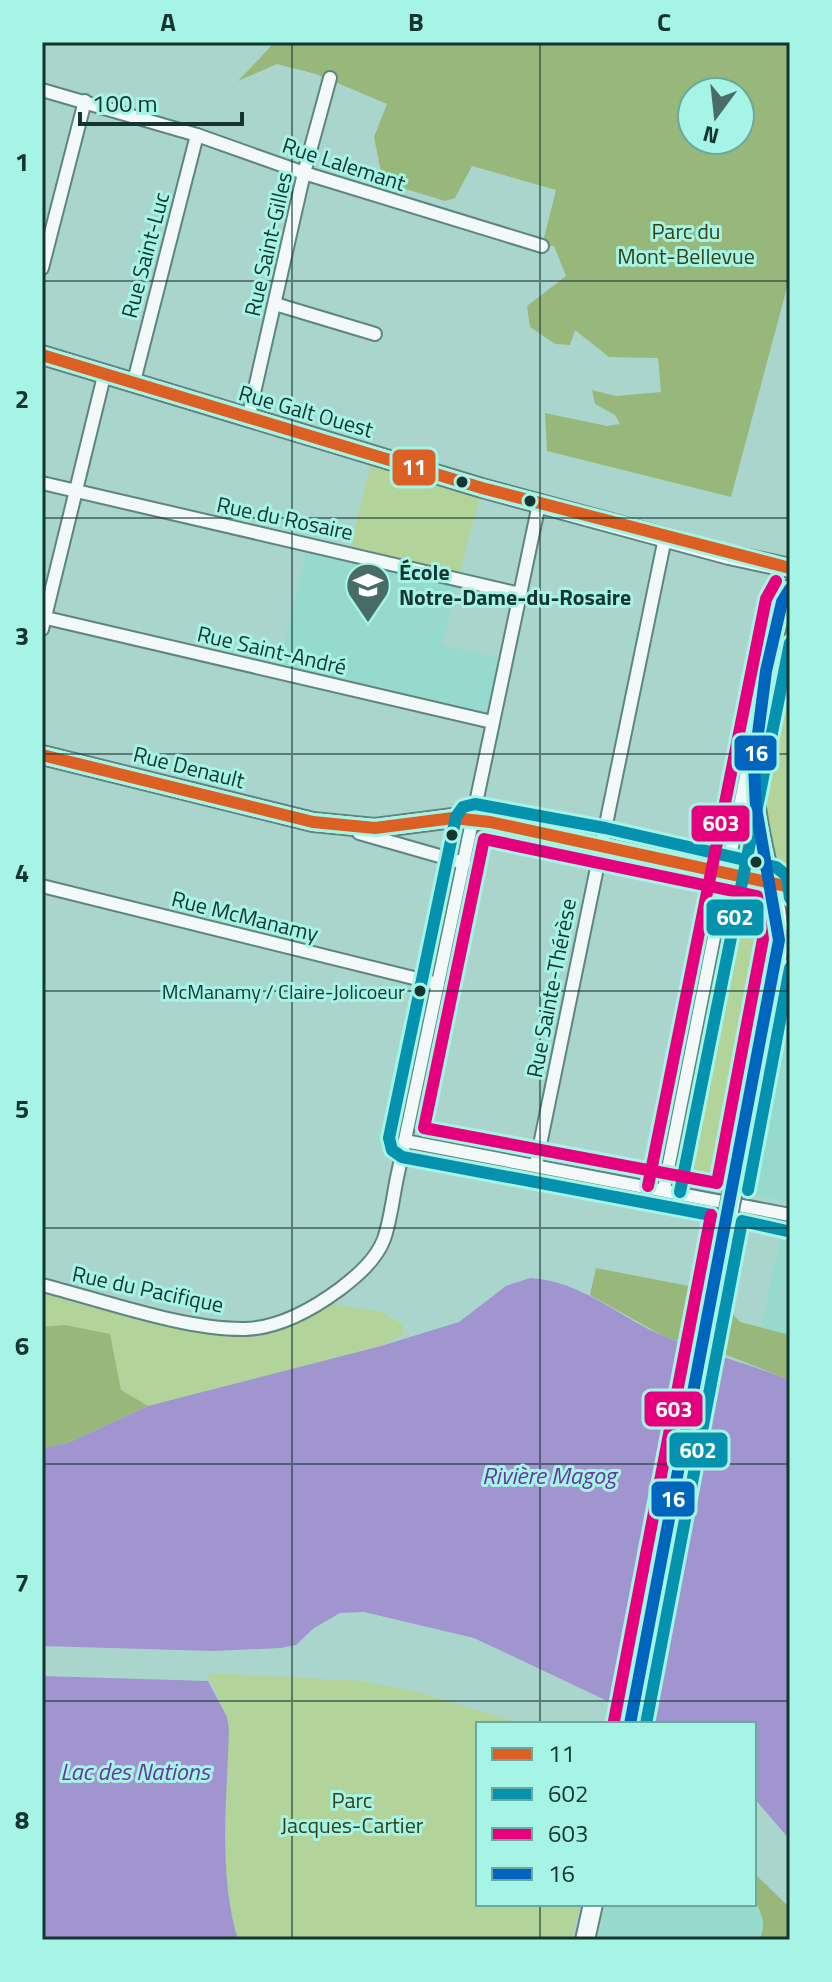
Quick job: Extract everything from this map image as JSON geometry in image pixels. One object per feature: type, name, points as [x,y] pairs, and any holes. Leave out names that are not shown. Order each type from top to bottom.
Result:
[{"type":"main road","name":"Rue Galt Ouest","points":[[42,355],[133,385],[539,504],[790,568]]},
{"type":"main road","points":[[630,1722],[779,940],[781,885],[754,791],[756,728],[782,602],[790,589]]},
{"type":"main road","name":"Rue Denault","points":[[42,755],[325,823],[375,828],[415,821],[472,820],[601,844],[781,885]]},
{"type":"main road","points":[[779,940],[790,912]]},
{"type":"main road","points":[[585,1940],[593,1906]]},
{"type":"street","name":"Rue Saint-Gilles","points":[[248,419],[304,173],[330,78]]},
{"type":"street","name":"Rue Lalemant","points":[[42,90],[197,135],[304,173],[542,246]]},
{"type":"street","points":[[42,268],[85,101]]},
{"type":"street","name":"Rue Saint-Luc","points":[[133,385],[197,135]]},
{"type":"street","points":[[275,304],[375,334]]},
{"type":"street","points":[[43,621],[104,376]]},
{"type":"street","name":"Rue du Rosaire","points":[[42,483],[520,594]]},
{"type":"street","name":"Rue du Pacifique","points":[[42,1285],[195,1324],[245,1329],[292,1317],[343,1287],[374,1257],[383,1240],[405,1141],[539,504]]},
{"type":"street","name":"Rue Sainte-Thérèse","points":[[536,1164],[665,538]]},
{"type":"street","name":"Rue Saint-André","points":[[43,621],[492,722]]},
{"type":"street","points":[[664,1189],[756,728]]},
{"type":"street","name":"Rue Denault","points":[[325,823],[464,863]]},
{"type":"street","name":"Rue McManamy","points":[[42,886],[438,984]]},
{"type":"street","points":[[405,1141],[790,1215]]},
{"type":"shaded area","name":"École Notre-Dame-du-Rosaire","points":[[308,544],[458,580],[443,645],[505,659],[492,722],[277,671]]},
{"type":"shaded area","points":[[790,947],[790,1335],[761,1328],[788,1202],[739,1192]]},
{"type":"shaded area","points":[[756,1893],[767,1908],[763,1940],[598,1940],[606,1906],[756,1906]]},
{"type":"green space","name":"Parc du Mont-Bellevue","points":[[275,42],[790,42],[790,276],[731,497],[547,451],[545,413],[607,426],[620,424],[615,415],[595,404],[592,390],[616,396],[661,392],[658,358],[609,357],[575,330],[570,345],[555,344],[530,327],[527,306],[566,276],[554,246],[542,246],[556,190],[472,166],[455,198],[445,201],[383,182],[374,137],[387,104],[316,74],[277,64],[238,81]]},
{"type":"green space","points":[[373,456],[482,488],[458,580],[349,552]]},
{"type":"green space","points":[[790,603],[790,872],[774,866],[760,808],[762,747]]},
{"type":"green space","points":[[747,793],[762,867],[736,858]]},
{"type":"green space","points":[[753,892],[765,899],[770,931],[715,1187],[679,1179],[673,1171],[676,1153],[684,1145],[731,910],[739,896]]},
{"type":"green space","points":[[596,1268],[725,1293],[724,1304],[740,1322],[790,1335],[790,1380],[729,1356],[665,1337],[590,1295]]},
{"type":"green space","points":[[48,1287],[195,1324],[245,1329],[322,1302],[381,1312],[402,1324],[403,1335],[381,1346],[148,1406],[68,1443],[42,1448],[42,1293]]},
{"type":"green space","points":[[65,1325],[110,1334],[121,1390],[148,1406],[68,1443],[42,1448],[42,1327]]},
{"type":"green space","name":"Parc Jacques-Cartier","points":[[207,1673],[363,1681],[418,1692],[516,1722],[476,1722],[476,1906],[580,1906],[571,1940],[238,1940],[228,1908],[226,1876],[227,1717]]},
{"type":"green space","points":[[756,1875],[790,1908],[790,1940],[759,1940],[763,1921],[756,1900]]},
{"type":"water","name":"Rivière Magog","points":[[530,1278],[567,1286],[666,1337],[790,1380],[790,1840],[756,1800],[756,1722],[652,1722],[474,1638],[364,1612],[340,1613],[314,1628],[296,1645],[281,1648],[213,1651],[42,1646],[42,1448],[68,1443],[148,1406],[381,1346],[459,1322],[506,1286]]},
{"type":"water","name":"Lac des Nations","points":[[42,1676],[208,1681],[227,1717],[229,1730],[226,1863],[238,1940],[42,1940]]},
{"type":"transit line","name":"11","points":[[42,355],[482,488],[790,568]]},
{"type":"transit line","name":"603","points":[[648,1186],[766,599],[776,581]]},
{"type":"transit line","name":"16","points":[[630,1722],[779,940],[756,808],[754,765],[766,671],[782,602],[790,589]]},
{"type":"transit line","name":"602","points":[[680,1192],[790,643]]},
{"type":"transit line","name":"11","points":[[42,755],[313,822],[375,828],[453,818],[490,822],[790,887]]},
{"type":"transit line","name":"602","points":[[711,1215],[402,1157],[392,1150],[389,1138],[456,817],[463,807],[475,804],[605,828],[776,867],[787,876],[790,898]]},
{"type":"transit line","name":"603","points":[[484,839],[757,896],[763,939],[717,1183],[424,1128],[484,839]]},
{"type":"transit line","name":"602","points":[[748,1190],[790,968]]},
{"type":"transit line","name":"603","points":[[614,1721],[711,1215]]},
{"type":"transit line","name":"602","points":[[646,1722],[742,1221],[787,1231]]},
{"type":"place","name":"École Notre-Dame-du-Rosaire","points":[[368,624]]},
{"type":"place","name":"McManamy / Claire-Jolicoeur","points":[[420,991]]}]
